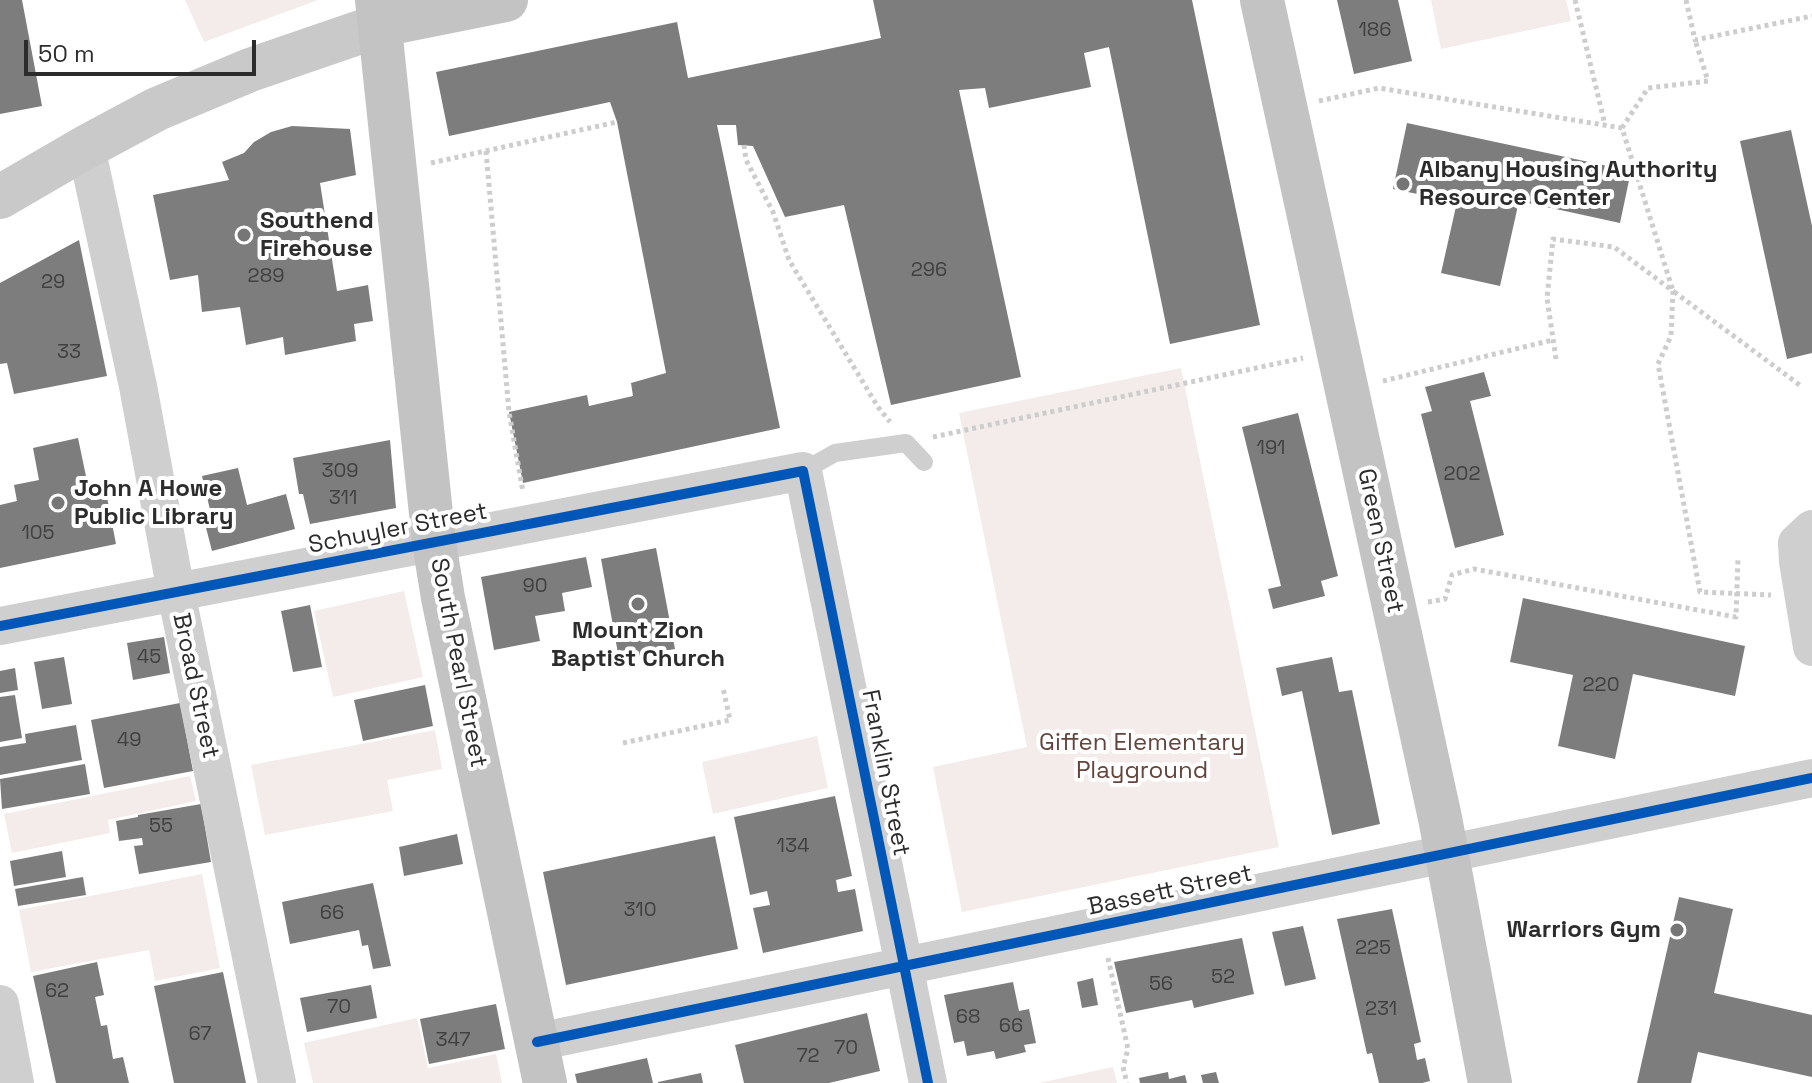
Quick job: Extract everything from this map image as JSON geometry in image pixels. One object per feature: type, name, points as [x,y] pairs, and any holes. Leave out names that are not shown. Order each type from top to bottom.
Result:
[{"type":"main road","points":[[379,13],[506,0]]},
{"type":"main road","name":"Green Street","points":[[1262,0],[1447,854],[1490,1083]]},
{"type":"main road","name":"South Pearl Street","points":[[379,13],[434,542],[443,598],[541,1063]]},
{"type":"street","points":[[0,197],[157,109],[379,13]]},
{"type":"street","name":"Broad Street","points":[[86,147],[138,386],[176,592],[277,1083]]},
{"type":"street","name":"Schuyler Street","points":[[0,626],[803,471]]},
{"type":"street","name":"Franklin Street","points":[[803,471],[928,1083]]},
{"type":"street","points":[[1805,536],[1798,562],[1812,647]]},
{"type":"street","name":"Bassett Street","points":[[541,1063],[904,966],[1812,778]]},
{"type":"street","points":[[2,1026],[15,1083]]},
{"type":"lane","points":[[803,471],[835,453],[906,443],[924,462]]},
{"type":"path","points":[[1575,0],[1605,125]]},
{"type":"path","points":[[1622,128],[1648,88],[1708,81],[1686,0]]},
{"type":"path","points":[[1695,40],[1812,16]]},
{"type":"path","points":[[1287,109],[1379,88],[1622,128]]},
{"type":"path","points":[[430,163],[617,122]]},
{"type":"path","points":[[1622,128],[1673,291],[1671,336],[1658,364],[1700,592],[1804,596]]},
{"type":"path","points":[[744,145],[746,160],[773,212],[789,260],[878,407],[906,443],[1343,370],[1553,340]]},
{"type":"path","points":[[486,151],[509,412],[528,524]]},
{"type":"path","points":[[1556,359],[1547,298],[1553,239],[1614,247],[1801,386]]},
{"type":"path","points":[[1394,609],[1445,599],[1452,575],[1474,569],[1736,617],[1738,558]]},
{"type":"path","points":[[623,743],[730,720],[723,688]]},
{"type":"path","points":[[1101,926],[1128,1049],[1123,1067],[1127,1083]]},
{"type":"green space","points":[[185,0],[318,0],[204,42]]},
{"type":"green space","points":[[1431,0],[1566,0],[1571,21],[1441,49]]},
{"type":"green space","name":"Giffen Elementary Playground","points":[[1181,368],[1279,847],[962,912],[933,767],[1027,747],[959,413]]},
{"type":"green space","points":[[404,591],[423,677],[333,697],[314,611]]},
{"type":"green space","points":[[435,730],[442,769],[387,780],[393,811],[265,835],[251,765]]},
{"type":"green space","points":[[817,736],[828,788],[713,814],[702,762]]},
{"type":"green space","points":[[190,776],[196,801],[108,820],[110,833],[12,853],[4,814]]},
{"type":"green space","points":[[202,874],[220,968],[155,981],[149,950],[31,972],[19,910]]},
{"type":"green space","points":[[417,1018],[428,1068],[496,1054],[502,1083],[313,1083],[304,1043]]},
{"type":"green space","points":[[1113,1067],[1117,1083],[1039,1083]]},
{"type":"building","points":[[0,0],[22,0],[42,106],[0,114]]},
{"type":"building","points":[[873,0],[1192,0],[1260,325],[1170,344],[1109,47],[1084,53],[1091,87],[989,108],[985,88],[959,90],[1021,377],[891,405],[844,205],[785,217],[753,146],[738,145],[736,125],[717,125],[780,428],[523,483],[509,412],[587,395],[589,406],[633,396],[631,383],[666,373],[617,122],[610,102],[449,136],[436,72],[677,22],[688,78],[881,38]]},
{"type":"building","points":[[1337,0],[1398,0],[1412,61],[1354,74]]},
{"type":"building","points":[[1407,123],[1631,171],[1620,223],[1519,201],[1500,286],[1441,273],[1457,202],[1393,189]]},
{"type":"building","name":"Southend Firehouse","points":[[292,126],[350,129],[356,175],[320,183],[337,291],[368,285],[373,321],[354,324],[356,341],[285,355],[283,337],[246,345],[240,307],[202,312],[198,275],[170,280],[153,195],[229,180],[222,162],[244,153],[254,142],[271,132]]},
{"type":"building","points":[[1791,130],[1812,226],[1812,353],[1787,359],[1740,141]]},
{"type":"building","points":[[79,240],[107,376],[14,394],[7,363],[0,364],[0,283]]},
{"type":"building","points":[[1484,372],[1491,396],[1470,401],[1504,535],[1455,548],[1421,414],[1432,411],[1425,387]]},
{"type":"building","points":[[1298,413],[1338,576],[1321,581],[1325,596],[1273,609],[1268,589],[1281,586],[1242,427]]},
{"type":"building","name":"John A Howe Public Library","points":[[78,438],[91,500],[107,497],[116,544],[0,568],[0,505],[17,501],[14,485],[39,480],[33,448]]},
{"type":"building","points":[[390,440],[396,508],[310,524],[303,494],[299,494],[293,458]]},
{"type":"building","points":[[238,468],[247,505],[286,494],[295,529],[212,551],[203,516],[211,514],[202,476]]},
{"type":"building","name":"Mount Zion Baptist Church","points":[[656,548],[675,649],[619,659],[601,559]]},
{"type":"building","points":[[586,557],[592,587],[562,593],[565,611],[535,616],[540,641],[494,650],[481,577]]},
{"type":"building","points":[[1523,598],[1745,646],[1735,696],[1633,674],[1615,759],[1558,746],[1573,675],[1510,662]]},
{"type":"building","points":[[310,605],[322,667],[293,672],[281,611]]},
{"type":"building","points":[[164,637],[170,673],[133,680],[127,643]]},
{"type":"building","points":[[64,657],[72,704],[42,709],[34,662]]},
{"type":"building","points":[[1332,657],[1339,692],[1352,690],[1380,824],[1332,835],[1302,691],[1282,696],[1276,668]]},
{"type":"building","points":[[15,668],[18,690],[0,693],[0,671]]},
{"type":"building","points":[[425,685],[433,726],[363,741],[354,700]]},
{"type":"building","points":[[15,695],[22,738],[0,742],[0,697]]},
{"type":"building","points":[[180,703],[193,771],[104,788],[91,720]]},
{"type":"building","points":[[76,725],[82,760],[0,775],[0,747],[26,743],[25,734]]},
{"type":"building","points":[[85,764],[90,794],[2,809],[0,779]]},
{"type":"building","points":[[835,796],[852,876],[836,880],[838,892],[855,889],[863,931],[763,953],[753,908],[770,905],[767,891],[750,895],[734,817]]},
{"type":"building","points":[[201,804],[211,862],[139,874],[134,846],[143,845],[142,838],[119,841],[116,821]]},
{"type":"building","points":[[457,834],[463,864],[404,876],[399,847]]},
{"type":"building","points":[[715,836],[738,949],[566,985],[543,872]]},
{"type":"building","points":[[62,851],[66,877],[14,886],[10,861]]},
{"type":"building","points":[[83,877],[86,895],[18,906],[15,889]]},
{"type":"building","points":[[373,883],[391,966],[373,969],[368,945],[362,946],[359,930],[290,944],[282,902]]},
{"type":"building","points":[[1679,897],[1733,909],[1714,993],[1812,1015],[1812,1077],[1698,1052],[1691,1083],[1637,1083]]},
{"type":"building","points":[[1392,909],[1421,1042],[1414,1044],[1417,1060],[1425,1058],[1430,1081],[1422,1083],[1379,1083],[1372,1053],[1367,1054],[1337,919]]},
{"type":"building","points":[[1303,926],[1316,979],[1285,986],[1272,932]]},
{"type":"building","points":[[1242,938],[1254,994],[1194,1008],[1192,1000],[1126,1013],[1114,962]]},
{"type":"building","points":[[97,962],[104,995],[95,997],[101,1026],[107,1025],[113,1059],[123,1057],[129,1083],[56,1083],[33,976]]},
{"type":"building","points":[[223,972],[246,1083],[174,1083],[154,986]]},
{"type":"building","points":[[1093,978],[1098,1005],[1082,1008],[1077,982]]},
{"type":"building","points":[[1013,982],[1019,1011],[1029,1009],[1036,1043],[1024,1045],[1026,1052],[996,1059],[994,1051],[967,1056],[964,1041],[954,1043],[944,995]]},
{"type":"building","points":[[371,985],[377,1018],[307,1032],[300,998]]},
{"type":"building","points":[[496,1004],[505,1049],[429,1064],[420,1019]]},
{"type":"building","points":[[867,1013],[880,1071],[829,1083],[744,1083],[735,1045]]},
{"type":"building","points":[[647,1058],[653,1083],[577,1083],[575,1074]]},
{"type":"building","points":[[1168,1072],[1169,1079],[1185,1075],[1187,1083],[1140,1083],[1139,1078]]},
{"type":"building","points":[[1216,1072],[1219,1083],[1203,1083],[1201,1075]]},
{"type":"building","points":[[701,1073],[703,1083],[658,1083],[658,1082]]},
{"type":"cycle path","points":[[0,626],[803,471],[928,1083]]},
{"type":"cycle path","points":[[537,1042],[1812,778]]},
{"type":"place","name":"Albany Housing Authority Resource Center","points":[[1403,184]]},
{"type":"place","name":"Southend Firehouse","points":[[244,235]]},
{"type":"place","name":"John A Howe Public Library","points":[[58,503]]},
{"type":"place","name":"Mount Zion Baptist Church","points":[[638,604]]},
{"type":"place","name":"Warriors Gym","points":[[1677,930]]}]
